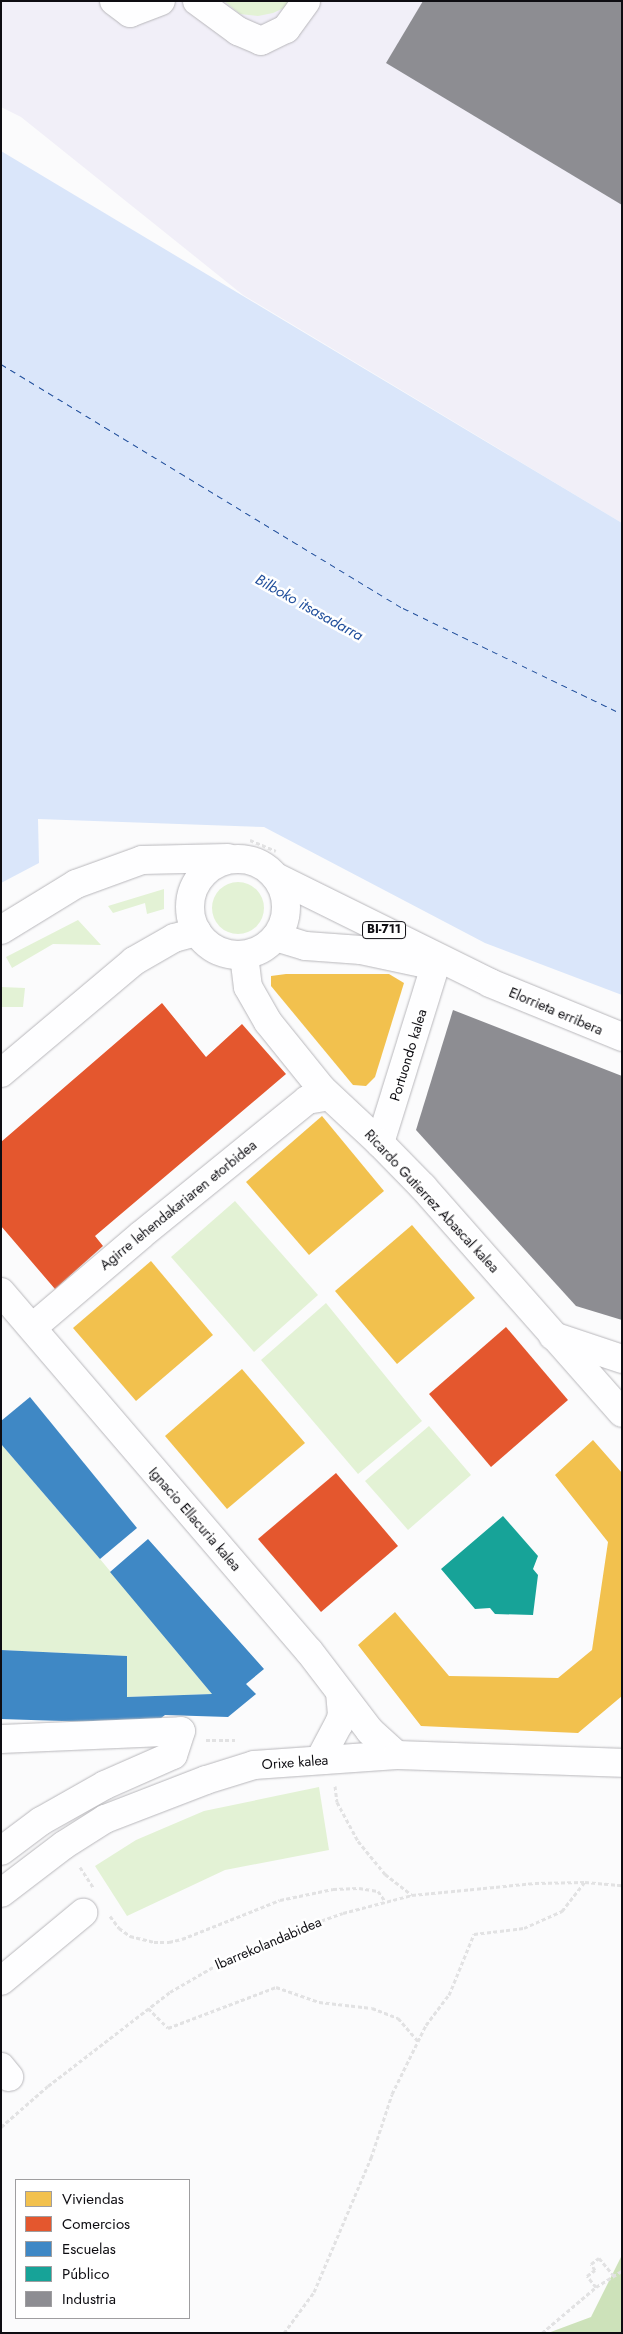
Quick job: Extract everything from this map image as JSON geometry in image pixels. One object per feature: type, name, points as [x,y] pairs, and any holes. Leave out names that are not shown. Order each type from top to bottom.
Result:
[{"type":"main road","points":[[122,7],[161,1]]},
{"type":"main road","points":[[197,1],[238,31],[261,41],[286,29],[306,1]]},
{"type":"main road","points":[[1,930],[76,884],[142,860],[234,858],[250,859],[266,866],[278,878],[285,892],[287,908],[284,923],[276,937],[267,946],[244,955],[217,950],[206,943],[197,932],[191,917],[190,901],[195,885],[205,872],[218,862],[234,858]]},
{"type":"main road","name":"BI-711","points":[[278,878],[490,983]]},
{"type":"main road","points":[[1,1073],[134,961],[174,938],[197,932]]},
{"type":"main road","name":"BI-711","points":[[276,937],[306,946],[361,950],[435,966],[490,983]]},
{"type":"main road","name":"Ricardo Gutierrez Abascal kalea","points":[[244,955],[248,987],[268,1022],[329,1096],[380,1143],[478,1247],[553,1336],[622,1413]]},
{"type":"main road","name":"Portuondo kalea","points":[[380,1143],[435,966]]},
{"type":"main road","name":"Elorrieta erribera","points":[[490,983],[622,1037]]},
{"type":"main road","name":"Agirre lehendakariaren etorbidea","points":[[33,1327],[141,1235],[307,1100],[329,1096]]},
{"type":"main road","name":"Ignacio Ellacuria kalea","points":[[1,1292],[309,1651],[370,1731],[397,1755]]},
{"type":"main road","points":[[553,1336],[622,1360]]},
{"type":"main road","points":[[604,1392],[605,1371],[612,1363],[622,1360]]},
{"type":"main road","points":[[327,1769],[332,1740],[342,1715],[340,1694]]},
{"type":"main road","points":[[1,1740],[181,1731],[173,1755],[105,1785],[49,1816],[1,1851]]},
{"type":"main road","name":"Orixe kalea","points":[[1,1893],[64,1845],[105,1818],[206,1780],[254,1765],[327,1769],[397,1755],[622,1763]]},
{"type":"main road","points":[[1,1981],[95,1912]]},
{"type":"path","points":[[327,1769],[337,1802],[358,1841],[385,1874],[412,1895]]},
{"type":"path","points":[[76,1861],[93,1888]]},
{"type":"path","points":[[284,2333],[314,2292],[371,2158],[392,2094],[426,2025],[448,1994],[474,1934],[524,1928],[562,1911],[585,1882]]},
{"type":"path","name":"Ibarrekolandabidea","points":[[1,2127],[48,2086],[148,2008],[200,1973],[232,1956],[343,1913],[412,1895],[535,1883],[585,1882],[622,1886]]},
{"type":"path","points":[[95,1912],[130,1936],[154,1942],[169,1942],[182,1940],[280,1900],[333,1889],[359,1888],[378,1891],[385,1901]]},
{"type":"path","points":[[148,2008],[168,2028],[276,1987],[319,2002],[372,2008],[398,2018],[418,2041]]},
{"type":"path","points":[[596,2287],[587,2276],[595,2270],[591,2264],[599,2258],[614,2276]]},
{"type":"path","points":[[542,2333],[596,2287],[622,2271]]},
{"type":"shaded area","points":[[1,1],[622,1],[622,523],[243,295],[21,117],[1,107]]},
{"type":"green space","points":[[224,1],[291,1],[286,7],[273,13],[258,16],[240,14]]},
{"type":"green space","points":[[238,882],[248,884],[256,890],[262,898],[264,908],[262,918],[256,926],[248,932],[238,934],[228,932],[220,926],[214,918],[212,908],[214,898],[220,890],[228,884]]},
{"type":"green space","points":[[164,889],[164,909],[147,914],[145,903],[113,913],[108,906]]},
{"type":"green space","points":[[78,920],[101,945],[53,944],[12,968],[6,957]]},
{"type":"green space","points":[[1,987],[25,988],[23,1007],[1,1007]]},
{"type":"green space","points":[[235,1201],[318,1295],[254,1352],[171,1257]]},
{"type":"green space","points":[[326,1303],[422,1421],[358,1474],[261,1360]]},
{"type":"green space","points":[[429,1426],[471,1475],[408,1530],[365,1481]]},
{"type":"green space","points":[[1,1444],[212,1694],[127,1697],[126,1656],[1,1650]]},
{"type":"green space","points":[[319,1787],[329,1850],[225,1870],[127,1916],[95,1866],[136,1840],[204,1811]]},
{"type":"green space","points":[[622,2255],[622,2333],[548,2333],[591,2317]]},
{"type":"water","name":"Bilboko itsasadarra","points":[[1,151],[622,523],[622,995],[485,943],[264,827],[38,819],[39,863],[1,883]]},
{"type":"building: Viviendas","points":[[286,974],[389,974],[404,983],[375,1077],[366,1086],[353,1085],[271,986],[271,976]]},
{"type":"building: Viviendas","points":[[322,1116],[384,1191],[309,1255],[246,1182]]},
{"type":"building: Viviendas","points":[[412,1225],[475,1298],[397,1364],[335,1291]]},
{"type":"building: Viviendas","points":[[151,1261],[213,1335],[136,1401],[73,1328]]},
{"type":"building: Viviendas","points":[[242,1369],[305,1443],[227,1509],[165,1436]]},
{"type":"building: Viviendas","points":[[593,1440],[622,1473],[622,1696],[578,1733],[421,1726],[358,1645],[395,1612],[449,1676],[558,1678],[592,1650],[608,1542],[555,1475]]},
{"type":"building: Comercios","points":[[162,1003],[206,1057],[242,1024],[286,1074],[95,1236],[103,1246],[55,1289],[1,1226],[1,1142]]},
{"type":"building: Comercios","points":[[506,1327],[568,1400],[491,1467],[429,1394]]},
{"type":"building: Comercios","points":[[336,1473],[398,1546],[321,1612],[258,1539]]},
{"type":"building: Escuelas","points":[[30,1397],[137,1528],[100,1559],[1,1444],[1,1421]]},
{"type":"building: Escuelas","points":[[148,1539],[264,1669],[246,1684],[256,1694],[228,1717],[165,1715],[153,1724],[1,1719],[1,1650],[127,1656],[127,1697],[212,1694],[110,1572]]},
{"type":"building: Público","points":[[503,1516],[538,1556],[533,1569],[538,1575],[533,1615],[495,1614],[490,1608],[475,1609],[441,1569]]},
{"type":"building: Industria","points":[[423,1],[622,1],[622,205],[386,63]]},
{"type":"building: Industria","points":[[453,1010],[622,1076],[622,1320],[576,1306],[416,1130]]},
{"type":"ferry route","points":[[1,364],[403,608],[622,714]]}]
